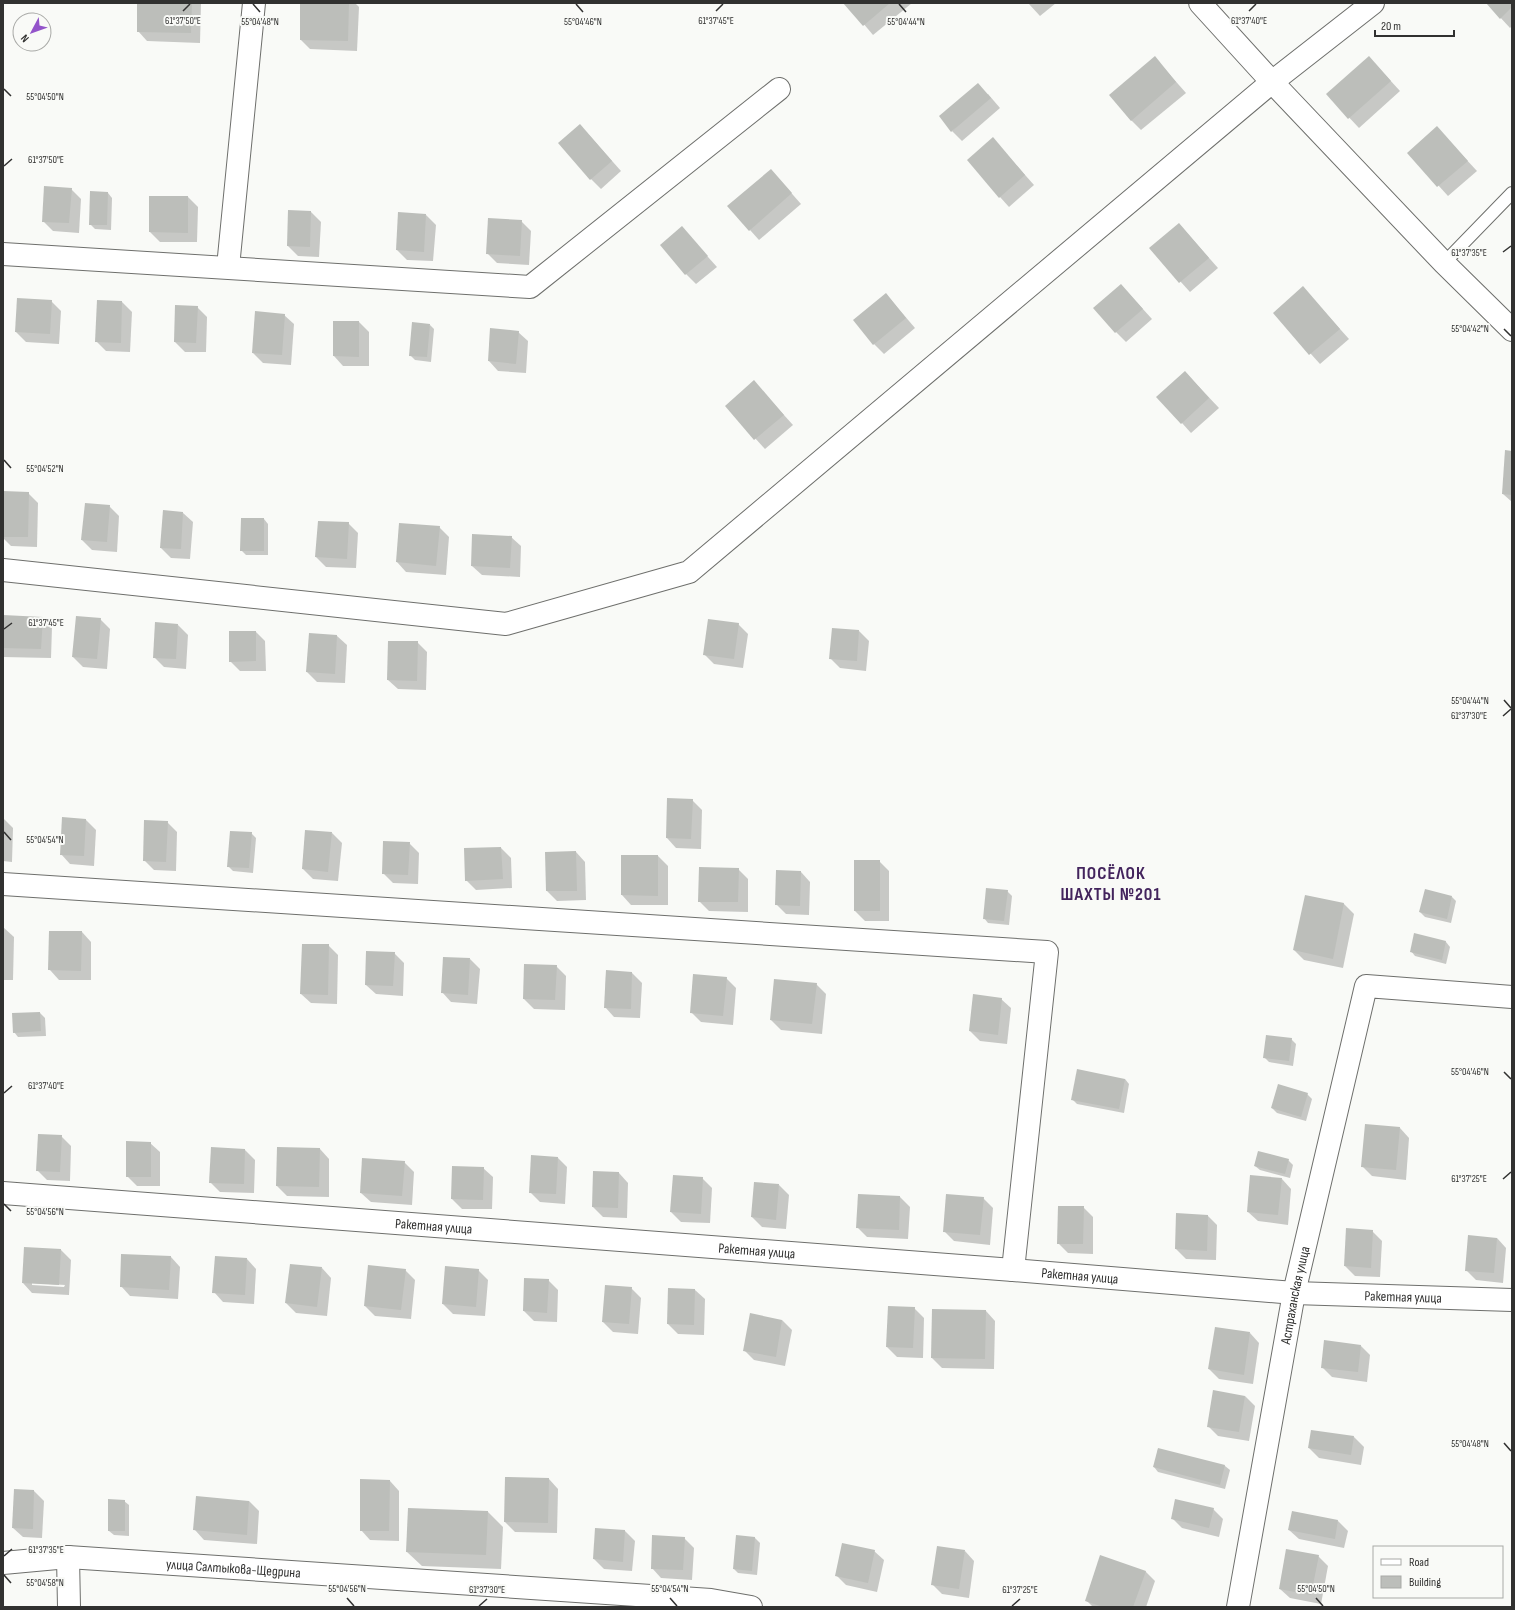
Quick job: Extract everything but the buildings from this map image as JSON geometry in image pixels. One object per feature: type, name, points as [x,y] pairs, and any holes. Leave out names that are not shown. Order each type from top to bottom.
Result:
[{"type":"street","points":[[228,267],[254,3]]},
{"type":"street","points":[[1200,3],[1272,82],[1444,263],[1512,330]]},
{"type":"street","points":[[3,570],[506,624],[689,572],[1272,82],[1373,3]]},
{"type":"street","points":[[3,254],[530,287],[779,89]]},
{"type":"street","points":[[3,884],[1047,952],[1013,1270]]},
{"type":"street","name":"Астраханская улица","points":[[1238,1607],[1294,1293],[1366,986],[1512,997]]},
{"type":"street","name":"Ракетная улица","points":[[3,1193],[1013,1270],[1294,1293],[1512,1300]]},
{"type":"street","points":[[68,1557],[69,1607]]},
{"type":"street","name":"улица Салтыкова-Щедрина","points":[[3,1563],[68,1557],[751,1607]]},
{"type":"lane","points":[[1444,263],[1512,194]]},
{"type":"district","name":"ПОСЁЛОК ШАХТЫ №201","points":[[1111,883]]}]
